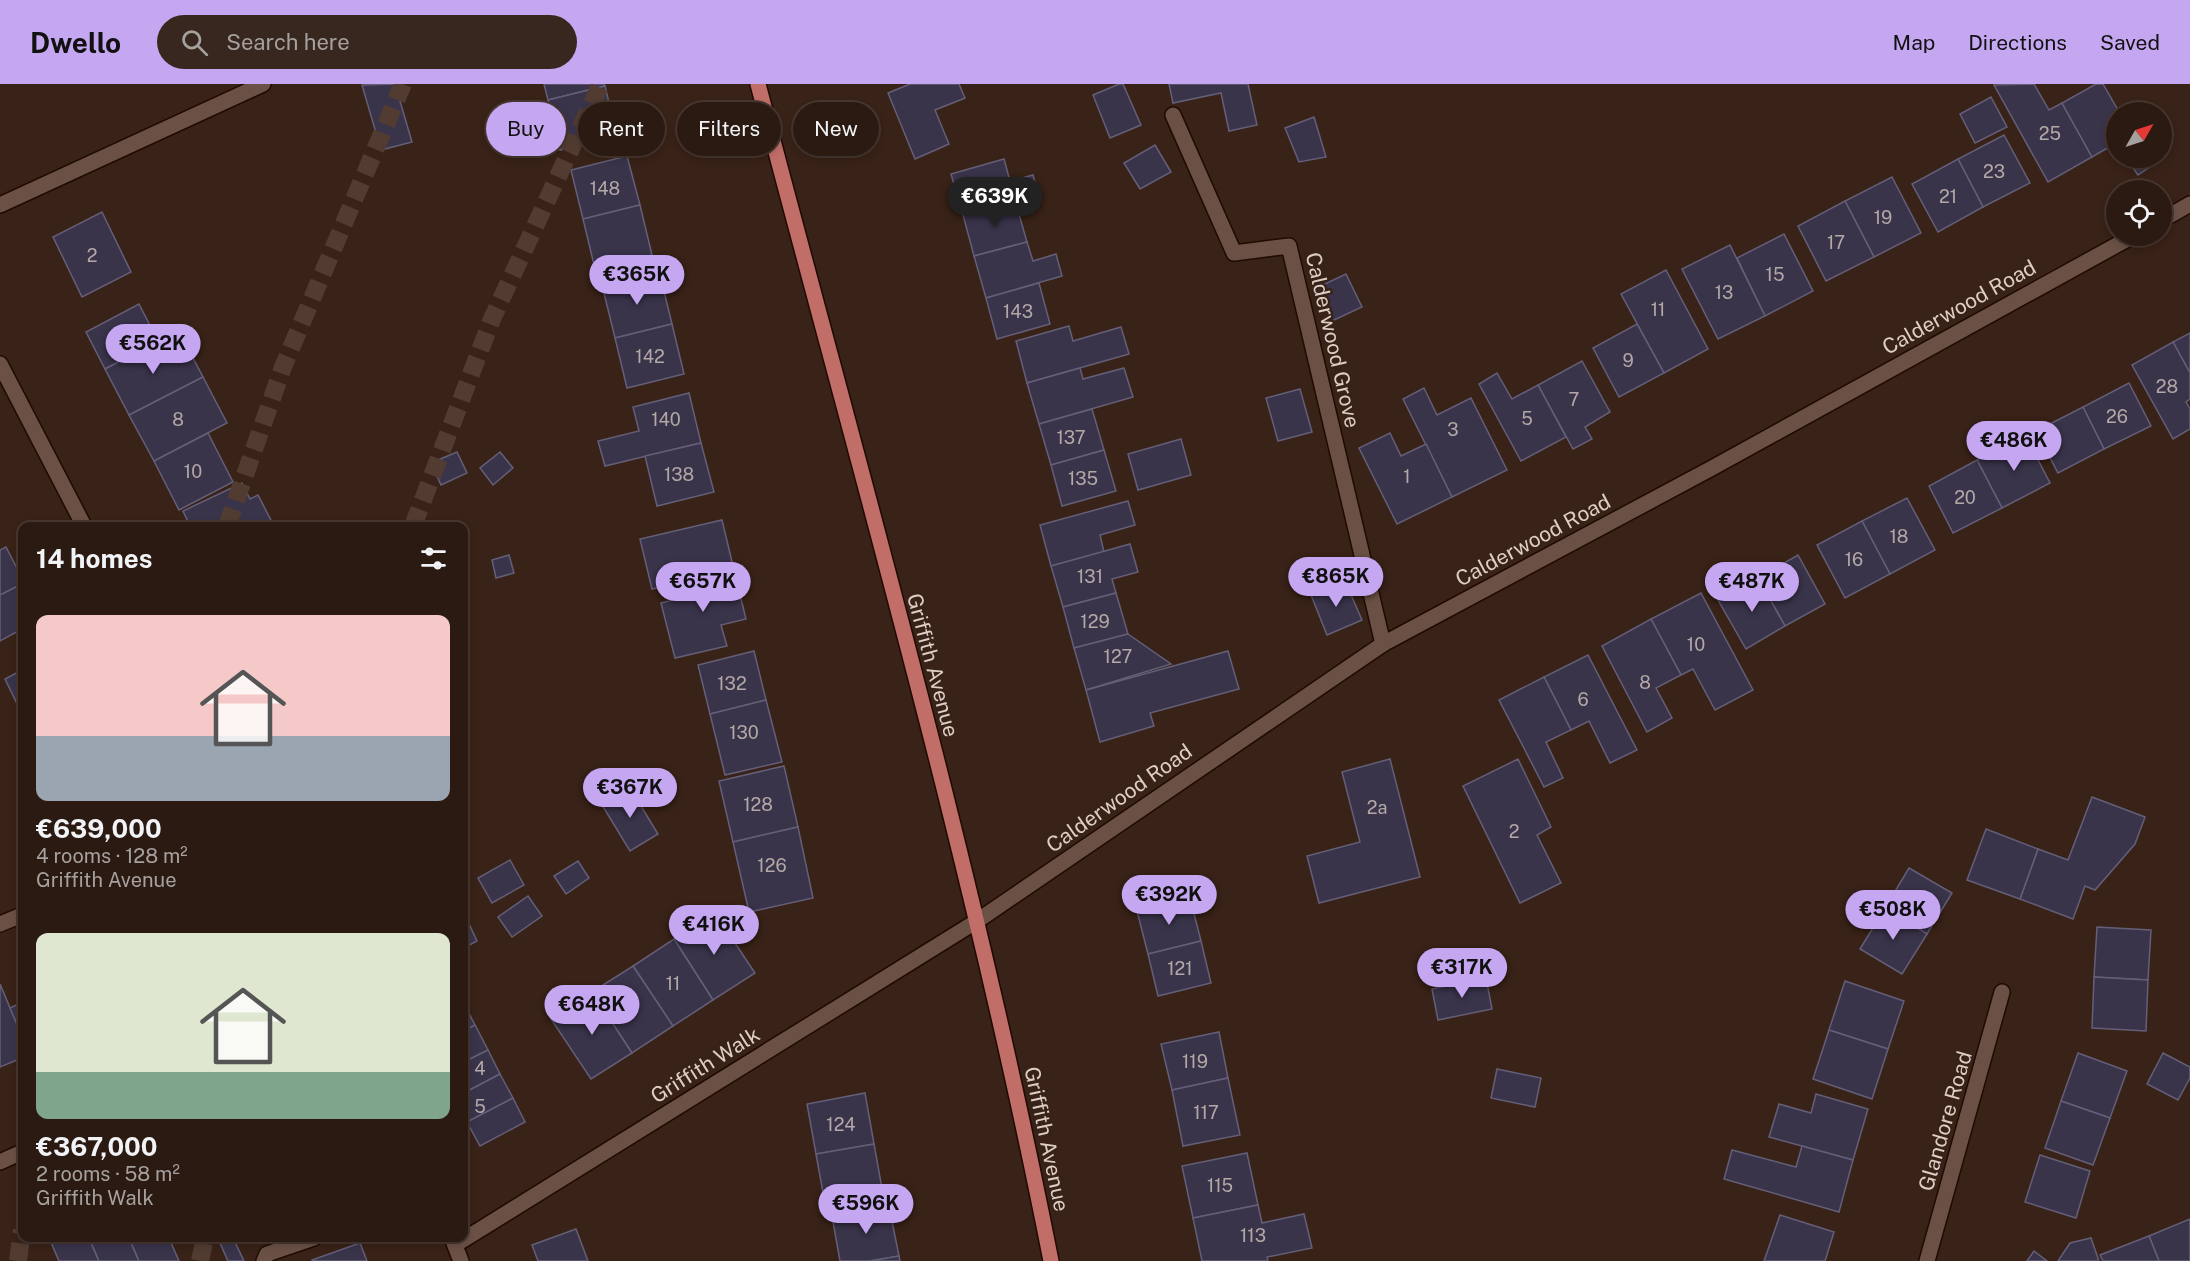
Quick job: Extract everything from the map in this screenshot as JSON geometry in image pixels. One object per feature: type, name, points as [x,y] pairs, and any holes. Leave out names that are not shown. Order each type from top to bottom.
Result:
[{"type":"main road","name":"Griffith Avenue","points":[[758,84],[977,921],[1029,1148],[1052,1261]]},
{"type":"street","points":[[0,205],[263,84]]},
{"type":"street","name":"Calderwood Grove","points":[[1173,115],[1234,253],[1289,246],[1383,645]]},
{"type":"street","points":[[2172,214],[2190,204]]},
{"type":"street","name":"Calderwood Road","points":[[977,921],[1383,645],[1712,468],[2115,246]]},
{"type":"street","points":[[0,364],[82,522]]},
{"type":"street","points":[[0,924],[18,917]]},
{"type":"street","name":"Griffith Walk","points":[[468,1232],[977,921]]},
{"type":"street","name":"Glandore Road","points":[[1928,1261],[2002,992]]},
{"type":"street","points":[[0,1162],[18,1154]]},
{"type":"street","points":[[264,1261],[267,1254],[302,1242]]},
{"type":"street","points":[[453,1242],[461,1261]]},
{"type":"building","points":[[395,84],[412,142],[381,150],[362,85]]},
{"type":"building","points":[[544,84],[604,84],[605,86],[548,100]]},
{"type":"building","points":[[910,84],[959,84],[965,98],[935,110],[949,144],[915,159],[888,93]]},
{"type":"building","points":[[1123,84],[1141,125],[1110,138],[1093,95]]},
{"type":"building","points":[[1169,84],[1248,84],[1257,125],[1229,131],[1221,93],[1173,103]]},
{"type":"building","points":[[2034,84],[2049,110],[2062,103],[2092,157],[2048,182],[1994,85]]},
{"type":"building","points":[[2096,84],[2103,84],[2113,102],[2106,102],[2106,149],[2092,157],[2062,103]]},
{"type":"building","points":[[605,86],[609,102],[578,102],[578,146],[566,149],[566,102],[548,102],[548,100]]},
{"type":"building","points":[[1991,97],[2007,127],[1975,143],[1960,114]]},
{"type":"building","points":[[1314,117],[1326,157],[1299,162],[1285,128]]},
{"type":"building","points":[[2004,135],[2030,183],[1983,207],[1958,159]]},
{"type":"building","points":[[1155,145],[1171,172],[1140,189],[1124,163]]},
{"type":"building","points":[[627,156],[640,205],[583,219],[571,170]]},
{"type":"building","points":[[1004,159],[1010,181],[1033,175],[1038,194],[963,215],[951,174]]},
{"type":"building","points":[[1958,159],[1983,207],[1938,232],[1912,184]]},
{"type":"building","points":[[2133,168],[2148,168],[2138,175]]},
{"type":"building","points":[[1892,177],[1921,233],[1874,257],[1845,201]]},
{"type":"building","points":[[1015,200],[1027,242],[974,256],[963,215]]},
{"type":"building","points":[[1845,201],[1874,257],[1826,281],[1798,226]]},
{"type":"building","points":[[640,205],[652,255],[595,269],[583,219]]},
{"type":"building","points":[[102,212],[131,272],[82,297],[53,237]]},
{"type":"building","points":[[1784,234],[1813,291],[1765,316],[1737,258]]},
{"type":"building","points":[[1027,242],[1033,261],[1056,254],[1062,276],[986,298],[974,256]]},
{"type":"building","points":[[1730,245],[1765,316],[1718,339],[1682,269]]},
{"type":"building","points":[[1666,270],[1708,349],[1664,373],[1621,294]]},
{"type":"building","points":[[1346,274],[1362,307],[1332,321],[1316,288]]},
{"type":"building","points":[[660,275],[672,324],[615,338],[603,289]]},
{"type":"building","points":[[1039,283],[1050,324],[997,339],[986,298]]},
{"type":"building","points":[[139,304],[158,341],[105,369],[86,332]]},
{"type":"building","points":[[672,324],[684,374],[627,388],[615,338]]},
{"type":"building","points":[[1637,324],[1664,373],[1619,397],[1593,348]]},
{"type":"building","points":[[1069,326],[1073,341],[1121,327],[1129,354],[1027,383],[1016,341]]},
{"type":"building","points":[[2190,333],[2190,373],[2173,342]]},
{"type":"building","points":[[183,339],[203,377],[129,415],[105,369],[158,341],[163,350]]},
{"type":"building","points":[[2173,342],[2190,373],[2190,399],[2186,402],[2190,409],[2190,429],[2173,439],[2132,365]]},
{"type":"building","points":[[1582,361],[1610,412],[1585,427],[1592,439],[1573,449],[1538,385]]},
{"type":"building","points":[[1080,368],[1083,379],[1124,368],[1133,397],[1039,424],[1027,383]]},
{"type":"building","points":[[1497,373],[1512,399],[1538,385],[1566,437],[1521,461],[1479,384]]},
{"type":"building","points":[[203,377],[227,423],[154,461],[129,415]]},
{"type":"building","points":[[2129,383],[2151,426],[2104,449],[2083,407]]},
{"type":"building","points":[[1424,388],[1437,415],[1471,398],[1507,470],[1452,497],[1403,399]]},
{"type":"building","points":[[1300,389],[1312,432],[1278,441],[1266,398]]},
{"type":"building","points":[[689,393],[701,443],[605,466],[598,441],[639,431],[633,407]]},
{"type":"building","points":[[2083,407],[2104,449],[2058,473],[2036,431]]},
{"type":"building","points":[[1092,409],[1104,450],[1051,465],[1039,424]]},
{"type":"building","points":[[208,433],[233,482],[179,510],[154,461]]},
{"type":"building","points":[[1390,433],[1401,456],[1426,444],[1452,497],[1397,524],[1359,448]]},
{"type":"building","points":[[2025,435],[2050,483],[2002,508],[1977,460]]},
{"type":"building","points":[[1181,439],[1191,475],[1138,490],[1128,454]]},
{"type":"building","points":[[701,443],[714,492],[657,506],[645,456]]},
{"type":"building","points":[[1104,450],[1116,491],[1062,506],[1051,465]]},
{"type":"building","points":[[457,452],[467,473],[441,485],[431,463]]},
{"type":"building","points":[[500,452],[513,468],[493,485],[480,468]]},
{"type":"building","points":[[1977,460],[2002,508],[1953,533],[1929,486]]},
{"type":"building","points":[[242,483],[250,499],[258,495],[272,522],[188,522],[183,511]]},
{"type":"building","points":[[1907,498],[1935,550],[1890,574],[1862,521]]},
{"type":"building","points":[[1128,501],[1135,525],[1100,535],[1104,552],[1051,566],[1040,525]]},
{"type":"building","points":[[722,520],[734,570],[652,589],[640,539]]},
{"type":"building","points":[[1862,521],[1890,574],[1845,598],[1817,545]]},
{"type":"building","points":[[1130,544],[1138,572],[1112,579],[1116,593],[1063,607],[1051,566]]},
{"type":"building","points":[[6,547],[18,570],[18,586],[0,595],[0,550]]},
{"type":"building","points":[[509,555],[514,573],[496,578],[492,560]]},
{"type":"building","points":[[1798,555],[1825,604],[1785,626],[1758,578]]},
{"type":"building","points":[[734,570],[746,619],[721,625],[727,646],[675,658],[661,603],[681,598],[677,583]]},
{"type":"building","points":[[1758,578],[1785,626],[1746,649],[1718,600]]},
{"type":"building","points":[[1345,581],[1362,620],[1327,635],[1311,595]]},
{"type":"building","points":[[18,586],[18,631],[0,641],[0,595]]},
{"type":"building","points":[[1116,593],[1128,634],[1074,648],[1063,607]]},
{"type":"building","points":[[1701,593],[1753,690],[1715,710],[1693,669],[1681,675],[1651,619]]},
{"type":"building","points":[[1651,619],[1681,675],[1656,688],[1672,718],[1647,732],[1602,646]]},
{"type":"building","points":[[1128,634],[1171,664],[1086,690],[1074,648]]},
{"type":"building","points":[[754,651],[766,700],[710,714],[698,665]]},
{"type":"building","points":[[1228,651],[1239,689],[1150,713],[1154,726],[1100,742],[1086,690]]},
{"type":"building","points":[[1588,655],[1637,750],[1610,763],[1589,721],[1571,730],[1544,677]]},
{"type":"building","points":[[18,672],[18,706],[5,679]]},
{"type":"building","points":[[1544,677],[1571,730],[1546,742],[1563,778],[1544,787],[1499,700]]},
{"type":"building","points":[[766,700],[782,762],[725,775],[710,714]]},
{"type":"building","points":[[1390,759],[1420,877],[1319,903],[1307,856],[1360,842],[1342,772]]},
{"type":"building","points":[[1518,759],[1551,827],[1537,835],[1561,883],[1520,903],[1463,786]]},
{"type":"building","points":[[784,766],[798,827],[733,842],[719,781]]},
{"type":"building","points":[[630,788],[658,834],[630,851],[602,805]]},
{"type":"building","points":[[2092,797],[2145,817],[2135,844],[2095,890],[2085,886],[2073,919],[2020,899],[2038,849],[2068,860]]},
{"type":"building","points":[[798,827],[813,898],[749,912],[733,842]]},
{"type":"building","points":[[1986,829],[2038,849],[2020,899],[1967,880]]},
{"type":"building","points":[[510,860],[524,885],[492,903],[478,878]]},
{"type":"building","points":[[578,861],[589,878],[566,894],[554,876]]},
{"type":"building","points":[[1909,868],[1952,893],[1927,934],[1885,908]]},
{"type":"building","points":[[528,896],[542,916],[512,937],[498,917]]},
{"type":"building","points":[[1190,898],[1201,941],[1148,954],[1137,911]]},
{"type":"building","points":[[1885,908],[1927,934],[1902,974],[1860,949]]},
{"type":"building","points":[[715,913],[755,973],[713,1000],[674,939]]},
{"type":"building","points":[[468,922],[477,941],[468,946]]},
{"type":"building","points":[[2097,927],[2151,930],[2148,980],[2094,977]]},
{"type":"building","points":[[674,939],[713,1000],[673,1026],[633,966]]},
{"type":"building","points":[[1201,941],[1211,983],[1158,996],[1148,954]]},
{"type":"building","points":[[633,966],[673,1026],[632,1053],[592,992]]},
{"type":"building","points":[[2094,977],[2148,980],[2146,1031],[2092,1028]]},
{"type":"building","points":[[1486,978],[1492,1009],[1438,1020],[1432,989]]},
{"type":"building","points":[[1845,981],[1904,1001],[1888,1049],[1829,1030]]},
{"type":"building","points":[[0,984],[18,1027],[18,1060],[0,1067]]},
{"type":"building","points":[[592,992],[632,1053],[591,1079],[551,1019]]},
{"type":"building","points":[[18,1004],[18,1027],[10,1008]]},
{"type":"building","points":[[468,1012],[475,1025],[468,1029]]},
{"type":"building","points":[[475,1025],[488,1050],[468,1060],[468,1029]]},
{"type":"building","points":[[1829,1030],[1888,1049],[1872,1099],[1813,1079]]},
{"type":"building","points":[[1219,1032],[1228,1078],[1172,1090],[1161,1044]]},
{"type":"building","points":[[488,1050],[500,1074],[468,1091],[468,1060]]},
{"type":"building","points":[[2078,1053],[2127,1071],[2110,1118],[2061,1101]]},
{"type":"building","points":[[2163,1053],[2190,1067],[2190,1078],[2178,1100],[2147,1084]]},
{"type":"building","points":[[1497,1069],[1541,1078],[1535,1107],[1491,1098]]},
{"type":"building","points":[[500,1074],[513,1098],[468,1121],[468,1091]]},
{"type":"building","points":[[1228,1078],[1240,1135],[1183,1146],[1172,1090]]},
{"type":"building","points":[[865,1093],[874,1144],[816,1154],[807,1104]]},
{"type":"building","points":[[1816,1094],[1868,1109],[1853,1160],[1769,1137],[1779,1104],[1811,1113]]},
{"type":"building","points":[[513,1098],[525,1122],[480,1146],[468,1121]]},
{"type":"building","points":[[2061,1101],[2110,1118],[2093,1165],[2045,1148]]},
{"type":"building","points":[[874,1144],[883,1194],[825,1204],[816,1154]]},
{"type":"building","points":[[1802,1146],[1853,1160],[1839,1212],[1724,1179],[1732,1150],[1796,1167]]},
{"type":"building","points":[[1247,1153],[1258,1205],[1193,1218],[1182,1166]]},
{"type":"building","points":[[2040,1155],[2090,1171],[2076,1218],[2025,1202]]},
{"type":"building","points":[[1258,1205],[1262,1223],[1304,1214],[1312,1248],[1267,1257],[1268,1261],[1202,1261],[1193,1218]]},
{"type":"building","points":[[889,1206],[899,1256],[870,1261],[840,1261],[832,1216]]},
{"type":"building","points":[[1780,1215],[1834,1232],[1825,1261],[1764,1261]]},
{"type":"building","points":[[2190,1219],[2190,1261],[2159,1261],[2149,1236]]},
{"type":"building","points":[[576,1229],[588,1261],[538,1261],[532,1245]]},
{"type":"building","points":[[2149,1236],[2159,1261],[2103,1261],[2100,1255]]},
{"type":"building","points":[[2091,1238],[2099,1261],[2058,1261],[2070,1243]]},
{"type":"building","points":[[51,1242],[91,1242],[99,1261],[59,1261]]},
{"type":"building","points":[[91,1242],[131,1242],[139,1261],[99,1261]]},
{"type":"building","points":[[131,1242],[171,1242],[179,1261],[139,1261]]},
{"type":"building","points":[[219,1242],[235,1242],[244,1261],[228,1261]]},
{"type":"building","points":[[360,1243],[367,1261],[312,1260]]},
{"type":"building","points":[[2034,1251],[2047,1261],[2027,1261]]},
{"type":"building","points":[[899,1256],[900,1261],[870,1261]]},
{"type":"tunnel","points":[[228,522],[283,367],[403,84]]},
{"type":"tunnel","points":[[415,522],[492,319],[601,84]]},
{"type":"tunnel","points":[[18,1261],[20,1242]]},
{"type":"tunnel","points":[[200,1261],[204,1242]]}]
